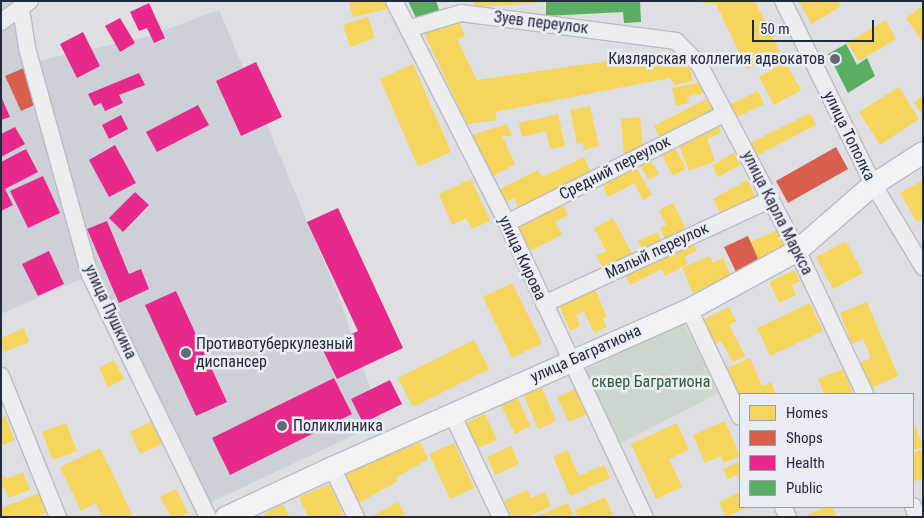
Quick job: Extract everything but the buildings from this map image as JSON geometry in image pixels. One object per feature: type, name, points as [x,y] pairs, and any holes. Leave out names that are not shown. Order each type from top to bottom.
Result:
[{"type":"main road","name":"улица Багратиона","points":[[226,517],[332,467],[689,309],[797,250],[873,184],[923,152]]},
{"type":"street","name":"улица Кирова","points":[[394,1],[506,223],[645,517]]},
{"type":"street","name":"улица Тополка","points":[[783,1],[873,184],[923,267]]},
{"type":"street","points":[[1,22],[26,5]]},
{"type":"street","name":"улица Пушкина","points":[[26,5],[27,48],[90,275],[208,517]]},
{"type":"street","name":"Зуев переулок","points":[[408,29],[462,13],[676,41]]},
{"type":"street","name":"улица Карла Маркса","points":[[676,41],[700,64],[724,114],[797,250],[865,393]]},
{"type":"street","name":"Средний переулок","points":[[506,223],[724,114]]},
{"type":"street","name":"Малый переулок","points":[[544,304],[771,199]]},
{"type":"street","points":[[689,309],[739,415]]},
{"type":"street","points":[[1,376],[58,517]]},
{"type":"street","points":[[452,414],[501,517]]},
{"type":"street","points":[[332,467],[356,517]]},
{"type":"shaded area","points":[[1,1],[30,1],[27,6],[34,64],[42,60],[146,37],[219,10],[338,295],[382,422],[203,506],[90,275],[1,314]]},
{"type":"green space","name":"сквер Багратиона","points":[[682,320],[719,393],[621,443],[584,371]]},
{"type":"place","name":"Кизлярская коллегия адвокатов","points":[[835,59]]},
{"type":"place","name":"Противотуберкулезный диспансер","points":[[186,353]]},
{"type":"place","name":"Поликлиника","points":[[282,426]]}]
